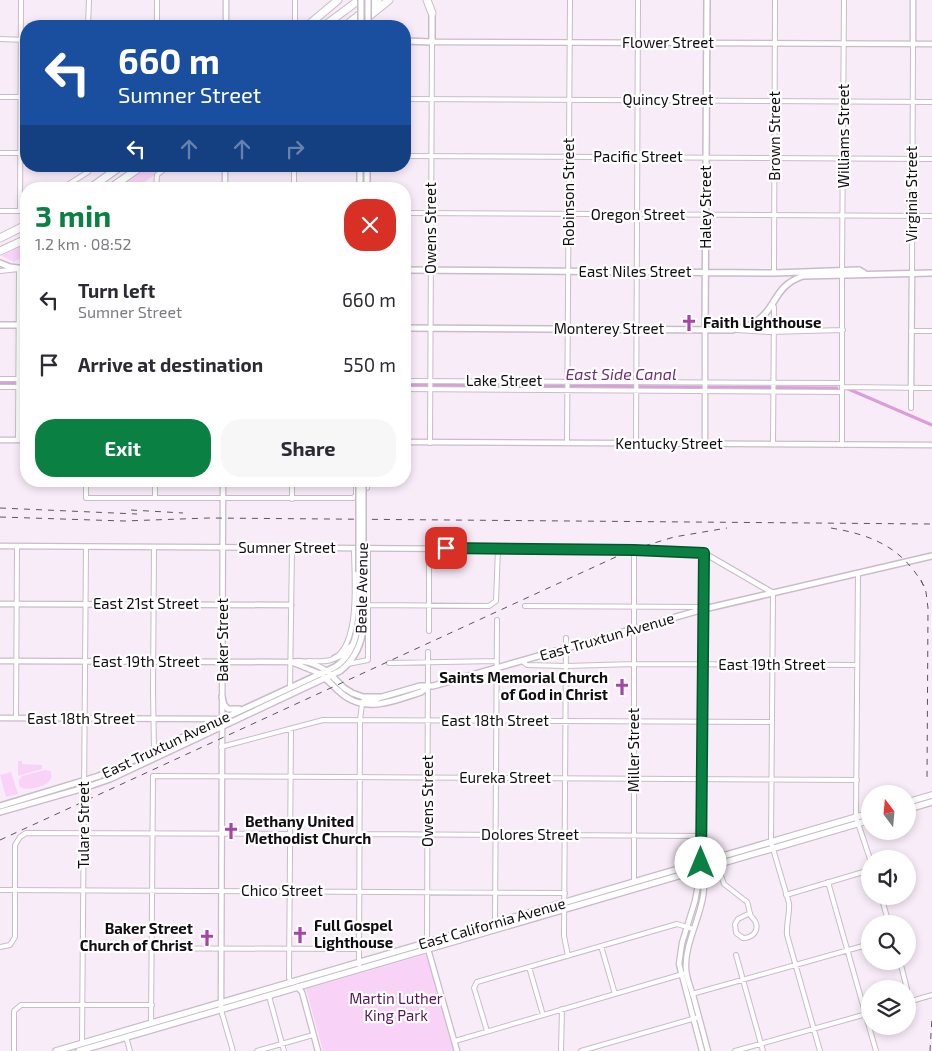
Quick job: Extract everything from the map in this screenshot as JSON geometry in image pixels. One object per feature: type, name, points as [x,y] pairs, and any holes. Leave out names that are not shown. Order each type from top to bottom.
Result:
[{"type":"highway","points":[[314,20],[338,0]]},
{"type":"highway","points":[[332,20],[360,0]]},
{"type":"highway","points":[[353,20],[378,0]]},
{"type":"highway","points":[[365,20],[389,0]]},
{"type":"highway","points":[[427,0],[432,13]]},
{"type":"highway","points":[[432,13],[433,0]]},
{"type":"highway","points":[[99,182],[113,172]]},
{"type":"highway","points":[[119,182],[133,172]]},
{"type":"highway","points":[[0,238],[20,228]]},
{"type":"highway","points":[[0,251],[20,242]]},
{"type":"main road","points":[[359,20],[360,0]]},
{"type":"main road","points":[[368,0],[368,20]]},
{"type":"main road","name":"Haley Street","points":[[705,330],[707,0]]},
{"type":"main road","name":"Owens Street","points":[[432,13],[432,42]]},
{"type":"main road","name":"Flower Street","points":[[411,41],[432,42]]},
{"type":"main road","points":[[0,263],[19,269]]},
{"type":"main road","name":"East Niles Street","points":[[411,270],[774,272],[860,275],[932,273]]},
{"type":"main road","name":"East Niles Street","points":[[732,330],[750,325],[760,318],[778,292],[792,280],[806,275],[842,273]]},
{"type":"main road","points":[[0,325],[19,325]]},
{"type":"main road","name":"Monterey Street","points":[[411,328],[732,330]]},
{"type":"main road","name":"Beale Avenue","points":[[329,677],[348,664],[359,648],[364,632],[358,487]]},
{"type":"main road","name":"Beale Avenue","points":[[321,674],[343,661],[355,640],[358,625],[365,487]]},
{"type":"main road","name":"East Truxtun Avenue","points":[[0,812],[16,804],[99,776],[321,674],[329,677],[352,693],[363,697],[382,697],[420,686],[428,687],[704,609],[932,556]]},
{"type":"main road","points":[[335,658],[348,650],[355,640]]},
{"type":"main road","name":"East Truxtun Avenue","points":[[327,671],[329,677],[349,700],[362,704],[373,705],[387,702],[422,692],[428,687]]},
{"type":"main road","name":"East Truxtun Avenue","points":[[0,806],[84,788],[110,779],[329,677]]},
{"type":"main road","points":[[276,702],[288,693],[290,688]]},
{"type":"main road","points":[[222,697],[224,705],[229,710],[249,706]]},
{"type":"main road","points":[[362,704],[365,700],[372,701],[382,697]]},
{"type":"main road","points":[[916,800],[932,795]]},
{"type":"main road","points":[[916,807],[932,802]]},
{"type":"main road","name":"East California Avenue","points":[[56,1051],[221,1002],[359,966],[496,927],[861,818]]},
{"type":"main road","name":"East California Avenue","points":[[634,886],[687,874],[701,866],[717,865],[772,846]]},
{"type":"main road","points":[[687,874],[694,878],[698,886]]},
{"type":"main road","name":"East California Avenue","points":[[79,1051],[269,996],[359,966]]},
{"type":"main road","points":[[126,1037],[127,1034],[148,1024]]},
{"type":"main road","points":[[72,1051],[82,1044]]},
{"type":"street","points":[[20,20],[21,0]]},
{"type":"street","points":[[88,0],[88,20]]},
{"type":"street","points":[[157,0],[157,20]]},
{"type":"street","points":[[226,0],[226,20]]},
{"type":"street","points":[[294,20],[295,0]]},
{"type":"street","name":"Robinson Street","points":[[567,443],[570,0]]},
{"type":"street","points":[[636,444],[638,0]]},
{"type":"street","name":"Brown Street","points":[[774,272],[776,0]]},
{"type":"street","name":"Williams Street","points":[[842,445],[844,0]]},
{"type":"street","name":"Virginia Street","points":[[911,388],[913,0]]},
{"type":"street","points":[[0,39],[20,40],[20,211],[0,211]]},
{"type":"street","name":"Flower Street","points":[[432,42],[932,44]]},
{"type":"street","name":"Owens Street","points":[[430,442],[432,42]]},
{"type":"street","points":[[0,97],[20,97]]},
{"type":"street","name":"Quincy Street","points":[[411,99],[932,102]]},
{"type":"street","points":[[0,153],[20,153]]},
{"type":"street","name":"Pacific Street","points":[[411,156],[932,159]]},
{"type":"street","points":[[72,182],[88,172]]},
{"type":"street","name":"Oregon Street","points":[[411,213],[932,216]]},
{"type":"street","points":[[0,271],[19,269],[18,440],[0,440]]},
{"type":"street","points":[[773,444],[774,307]]},
{"type":"street","name":"Haley Street","points":[[705,330],[705,444]]},
{"type":"street","name":"Monterey Street","points":[[732,330],[746,332],[843,330]]},
{"type":"street","points":[[911,331],[932,331]]},
{"type":"street","points":[[0,379],[18,379]]},
{"type":"street","name":"Lake Street","points":[[411,381],[705,382],[932,388]]},
{"type":"street","points":[[0,387],[18,387]]},
{"type":"street","name":"Lake Street","points":[[411,389],[774,391],[842,387]]},
{"type":"street","points":[[911,388],[911,408]]},
{"type":"street","name":"Kentucky Street","points":[[411,442],[932,445]]},
{"type":"street","points":[[86,487],[86,498],[223,499],[353,498],[356,495],[356,488],[367,487]]},
{"type":"street","points":[[155,487],[155,498]]},
{"type":"street","name":"Baker Street","points":[[221,1010],[223,487]]},
{"type":"street","points":[[292,487],[292,499]]},
{"type":"street","name":"Sumner Street","points":[[0,546],[634,550],[704,553],[772,593]]},
{"type":"street","points":[[16,718],[17,546]]},
{"type":"street","name":"Tulare Street","points":[[82,1044],[86,547]]},
{"type":"street","points":[[154,547],[154,758]]},
{"type":"street","points":[[290,688],[292,548]]},
{"type":"street","name":"Beale Avenue","points":[[335,658],[345,647],[352,629],[354,548]]},
{"type":"street","points":[[348,664],[368,660],[368,548]]},
{"type":"street","points":[[428,631],[429,548]]},
{"type":"street","points":[[368,605],[488,606],[496,601],[497,596],[498,549]]},
{"type":"street","name":"Miller Street","points":[[634,550],[634,886]]},
{"type":"street","points":[[702,1051],[692,994],[679,964],[680,950],[695,901],[701,866],[704,553]]},
{"type":"street","points":[[858,573],[857,820],[867,850]]},
{"type":"street","points":[[772,593],[772,846],[790,911],[786,925],[787,935],[820,1051]]},
{"type":"street","name":"East 21st Street","points":[[0,604],[292,605]]},
{"type":"street","points":[[526,606],[700,607],[704,609]]},
{"type":"street","points":[[496,927],[497,620]]},
{"type":"street","points":[[566,638],[564,940],[568,956]]},
{"type":"street","name":"Owens Street","points":[[428,652],[428,946]]},
{"type":"street","points":[[308,661],[326,661],[335,658]]},
{"type":"street","name":"East 19th Street","points":[[522,660],[527,666],[635,664],[857,665]]},
{"type":"street","name":"East 19th Street","points":[[0,661],[308,661]]},
{"type":"street","points":[[308,661],[327,671]]},
{"type":"street","points":[[389,663],[497,661]]},
{"type":"street","name":"East 19th Street","points":[[291,662],[321,674]]},
{"type":"street","points":[[359,966],[359,777],[362,704]]},
{"type":"street","name":"East 18th Street","points":[[0,718],[222,719]]},
{"type":"street","name":"East 18th Street","points":[[221,748],[323,720],[772,722]]},
{"type":"street","points":[[291,729],[290,949],[288,978],[302,992],[318,1051]]},
{"type":"street","name":"Eureka Street","points":[[153,833],[153,776],[857,780]]},
{"type":"street","points":[[0,947],[12,943],[15,937],[15,845],[20,837],[30,833],[290,834]]},
{"type":"street","points":[[148,1024],[152,1005],[153,833]]},
{"type":"street","name":"Dolores Street","points":[[359,834],[701,836]]},
{"type":"street","points":[[717,865],[724,884],[747,902],[750,913],[756,922],[756,932],[751,937],[740,937],[735,930],[736,921],[750,913]]},
{"type":"street","points":[[701,866],[703,876],[702,899],[687,952],[684,974],[696,1018],[708,1051]]},
{"type":"street","points":[[786,895],[861,873]]},
{"type":"street","points":[[828,882],[861,991]]},
{"type":"street","name":"Chico Street","points":[[0,890],[565,893]]},
{"type":"street","points":[[487,1031],[474,988],[479,981],[677,924],[693,929]]},
{"type":"street","points":[[428,946],[458,1051]]},
{"type":"street","points":[[601,946],[615,994]]},
{"type":"street","points":[[692,994],[861,946]]},
{"type":"street","points":[[84,948],[358,949]]},
{"type":"street","points":[[736,956],[763,1051]]},
{"type":"street","points":[[529,967],[543,1015]]},
{"type":"street","points":[[455,1041],[684,974]]},
{"type":"street","points":[[916,999],[932,995]]},
{"type":"street","points":[[269,996],[284,1051]]},
{"type":"street","points":[[14,1051],[16,1008],[20,1005],[152,1005]]},
{"type":"street","points":[[561,1051],[562,1009]]},
{"type":"street","points":[[221,1010],[233,1051]]},
{"type":"street","points":[[735,1051],[861,1015]]},
{"type":"street","points":[[580,1051],[696,1018]]},
{"type":"street","points":[[258,1051],[313,1035]]},
{"type":"street","points":[[873,1035],[876,1051]]},
{"type":"street","points":[[126,1037],[130,1051]]},
{"type":"green space","points":[[142,172],[159,172],[145,182],[128,182]]},
{"type":"green space","points":[[20,246],[20,258],[14,262],[2,256]]},
{"type":"green space","points":[[18,761],[22,761],[22,764],[42,765],[42,769],[18,776]]},
{"type":"green space","points":[[45,770],[50,771],[52,776],[46,784],[29,789],[19,786],[19,780],[22,776]]},
{"type":"green space","points":[[11,772],[18,794],[6,797],[0,775]]},
{"type":"green space","name":"Martin Luther King Park","points":[[427,954],[455,1051],[323,1051],[306,989]]},
{"type":"waterway","name":"East Side Canal","points":[[0,383],[20,383]]},
{"type":"waterway","name":"East Side Canal","points":[[411,385],[837,388]]},
{"type":"waterway","name":"East Side Canal","points":[[846,388],[932,425]]},
{"type":"railway","points":[[0,508],[137,514]]},
{"type":"railway","points":[[131,510],[183,513]]},
{"type":"railway","points":[[0,517],[124,521],[209,518],[932,524]]},
{"type":"railway","points":[[0,840],[631,550],[674,537],[727,528]]},
{"type":"railway","points":[[831,528],[873,539],[885,545],[906,561],[924,586]]},
{"type":"railway","points":[[921,580],[926,592],[928,608],[927,782]]},
{"type":"railway","points":[[930,1051],[932,1017]]},
{"type":"place","name":"Faith Lighthouse","points":[[689,323]]},
{"type":"place","name":"Saints Memorial Church of God in Christ","points":[[622,687]]},
{"type":"place","name":"Bethany United Methodist Church","points":[[231,831]]},
{"type":"place","name":"Full Gospel Lighthouse","points":[[300,935]]},
{"type":"place","name":"Baker Street Church of Christ","points":[[207,938]]},
{"type":"route","points":[[446,548],[634,550],[704,553],[701,863]]}]
